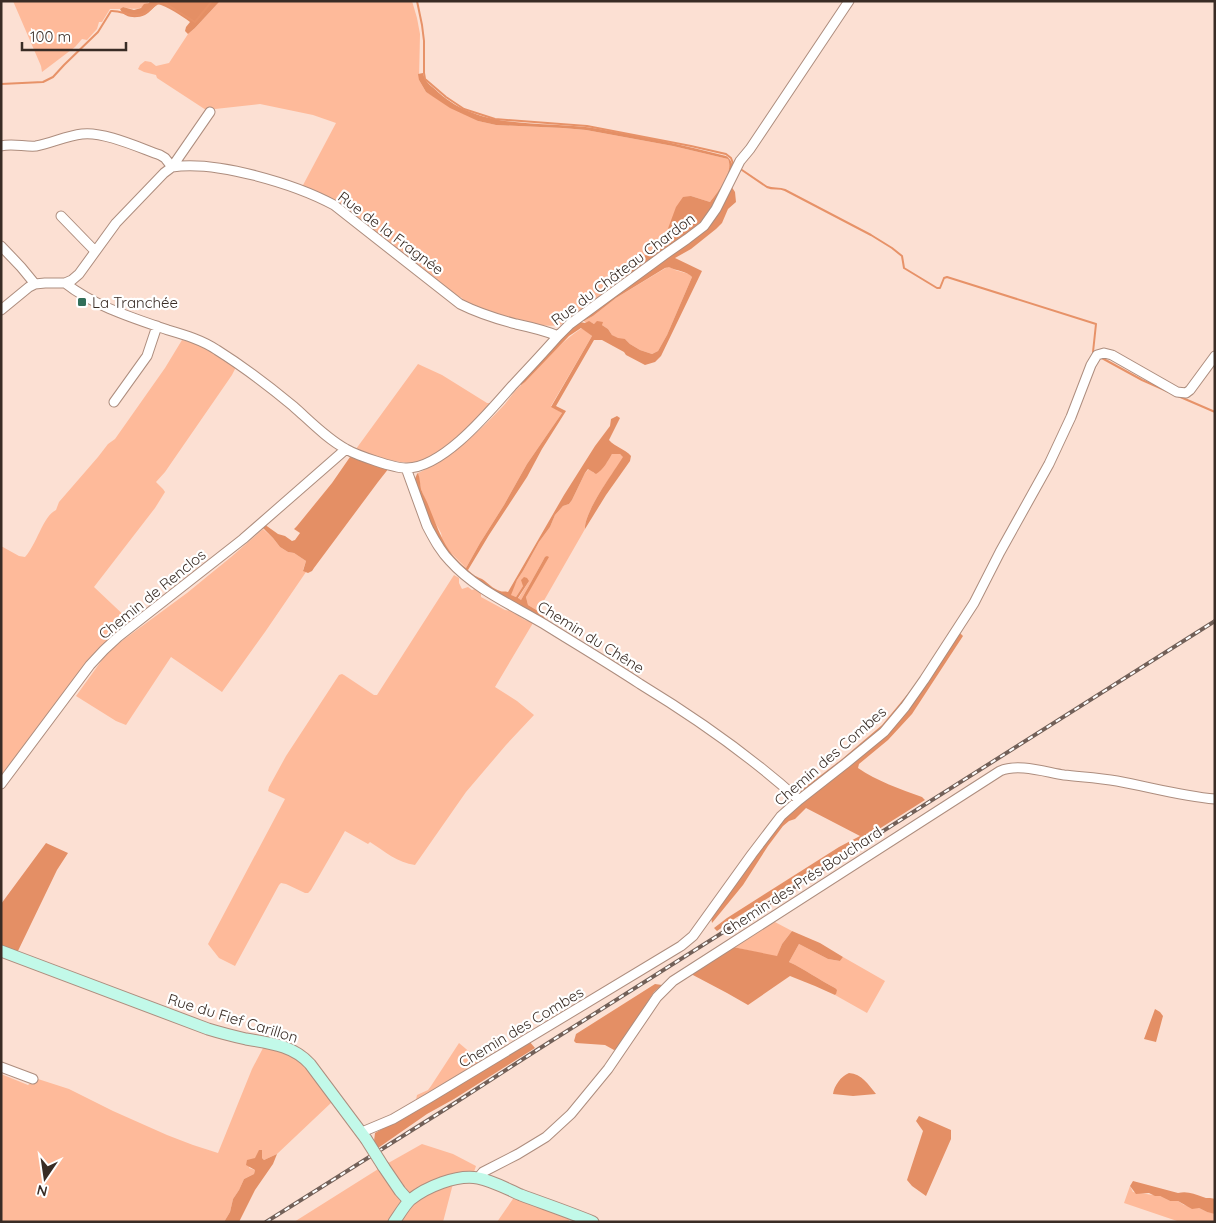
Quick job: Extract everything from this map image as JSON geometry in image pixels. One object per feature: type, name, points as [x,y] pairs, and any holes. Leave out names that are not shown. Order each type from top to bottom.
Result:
[{"type":"street","name":"Rue du Château Chardon","points":[[406,468],[416,467],[430,461],[465,436],[485,417],[558,336],[578,318],[704,226],[716,209],[737,168],[849,1]]},
{"type":"street","points":[[1,310],[35,284],[65,283],[79,274],[116,223],[172,167],[210,112]]},
{"type":"street","points":[[1,146],[28,147],[82,134],[92,134],[120,141],[160,155],[172,167]]},
{"type":"street","name":"Rue de la Fragnée","points":[[172,167],[189,165],[230,170],[264,178],[321,198],[342,210],[460,304],[496,318],[544,330],[558,336]]},
{"type":"street","points":[[61,216],[95,251]]},
{"type":"street","points":[[1,246],[35,284]]},
{"type":"street","points":[[65,283],[86,297],[102,304],[157,326],[195,338],[214,348],[274,390],[346,449],[406,468]]},
{"type":"street","points":[[114,402],[147,356],[157,326]]},
{"type":"street","name":"Chemin des Combes","points":[[364,1135],[429,1098],[688,941],[699,929],[766,834],[781,816],[884,732],[905,708],[949,644],[974,603],[1049,464],[1097,356],[1109,354],[1117,357],[1176,392],[1186,393],[1215,356]]},
{"type":"street","name":"Chemin de Renclos","points":[[1,784],[104,650],[243,539],[346,449]]},
{"type":"street","name":"Chemin du Chêne","points":[[406,468],[427,526],[445,555],[465,576],[688,714],[740,751],[799,800]]},
{"type":"street","name":"Chemin des Prés Bouchard","points":[[478,1178],[483,1172],[546,1137],[566,1119],[619,1054],[657,997],[673,981],[1000,771],[1018,767],[1066,775],[1115,780],[1175,794],[1215,799]]},
{"type":"street","name":"Rue du Fief Carillon","points":[[1,951],[208,1029],[236,1037],[272,1043],[295,1051],[310,1064],[364,1135],[400,1191],[409,1201]]},
{"type":"street","points":[[1,1067],[33,1079]]},
{"type":"street","points":[[394,1222],[409,1201],[434,1187],[455,1179],[471,1177],[491,1182],[517,1194],[593,1222]]},
{"type":"shaded area","points":[[13,1],[150,1],[138,8],[123,7],[120,9],[110,9],[87,40],[82,39],[75,47],[42,72]]},
{"type":"shaded area","points":[[150,1],[220,1],[188,34],[185,31],[190,22],[161,5],[157,4],[146,14],[138,17],[127,16],[120,9],[123,7],[134,10],[141,8]]},
{"type":"shaded area","points":[[220,1],[412,1],[420,34],[419,80],[426,92],[478,121],[496,125],[586,130],[673,146],[728,159],[729,170],[727,176],[710,202],[691,196],[670,225],[663,242],[631,266],[626,276],[560,325],[536,325],[498,315],[463,302],[462,298],[455,295],[339,203],[302,187],[336,123],[313,115],[260,104],[206,110],[157,78],[156,75],[138,69],[145,61],[151,62],[156,66],[169,63],[188,34]]},
{"type":"shaded area","points":[[423,73],[427,82],[439,93],[456,105],[475,114],[516,122],[579,126],[679,144],[726,156],[732,163],[733,172],[701,225],[629,278],[626,276],[631,266],[663,242],[676,207],[683,197],[691,196],[710,202],[727,176],[729,170],[728,159],[673,146],[586,130],[496,125],[478,121],[450,108],[426,92],[419,80],[418,74]]},
{"type":"shaded area","points":[[731,186],[735,192],[736,202],[728,209],[722,223],[691,249],[675,258],[702,271],[661,356],[655,362],[645,365],[602,340],[594,340],[556,406],[566,411],[468,570],[495,589],[508,592],[564,495],[610,426],[611,419],[617,416],[620,418],[609,440],[631,456],[630,461],[585,529],[594,503],[623,457],[620,454],[612,454],[603,468],[596,474],[588,469],[572,500],[555,515],[550,527],[517,580],[511,595],[516,597],[523,586],[521,580],[524,577],[527,578],[529,581],[518,598],[521,600],[545,557],[549,557],[526,597],[528,605],[538,611],[544,619],[476,580],[450,556],[436,538],[414,481],[417,474],[422,491],[443,540],[453,555],[466,568],[527,464],[562,413],[551,407],[592,336],[581,328],[569,336],[525,382],[521,385],[520,382],[573,325],[580,322],[585,323],[589,321],[594,324],[597,321],[603,322],[602,325],[612,335],[625,339],[640,350],[652,354],[658,351],[692,277],[687,273],[669,267],[665,268],[616,298],[593,316],[584,321],[582,319],[701,233]]},
{"type":"shaded area","points":[[669,266],[692,277],[658,351],[652,354],[640,350],[625,339],[618,339],[602,325],[602,322],[594,324],[584,321],[616,298]]},
{"type":"shaded area","points":[[582,328],[592,336],[551,406],[562,413],[527,464],[466,568],[443,542],[441,533],[432,517],[421,489],[418,473],[454,451],[475,433],[563,342]]},
{"type":"shaded area","points":[[182,340],[199,344],[236,367],[165,472],[156,482],[165,492],[155,508],[94,587],[131,622],[104,646],[1,780],[1,546],[19,556],[25,557],[33,546],[47,518],[56,510],[59,502],[108,444],[115,439],[165,368]]},
{"type":"shaded area","points":[[418,364],[442,375],[487,403],[494,403],[458,437],[435,455],[423,461],[399,462],[356,449]]},
{"type":"shaded area","points":[[612,454],[620,454],[624,457],[594,503],[585,529],[538,611],[528,605],[526,597],[545,557],[521,600],[518,599],[529,581],[523,586],[516,597],[510,595],[539,542],[550,527],[555,515],[572,500],[585,473],[589,469],[594,473],[607,462]]},
{"type":"shaded area","points":[[350,457],[389,468],[312,571],[308,573],[303,571],[306,561],[280,547],[262,527],[264,524],[278,534],[292,541],[295,540],[300,533],[294,529],[332,483]]},
{"type":"shaded area","points":[[263,529],[280,547],[306,561],[303,570],[306,572],[222,692],[171,657],[126,725],[116,721],[76,696],[107,653],[187,593]]},
{"type":"shaded area","points":[[454,575],[459,578],[462,589],[468,587],[472,590],[475,589],[481,593],[481,597],[505,610],[513,611],[525,620],[533,623],[495,687],[534,715],[466,792],[415,865],[397,859],[370,842],[368,844],[345,831],[311,890],[305,893],[281,883],[235,966],[219,958],[208,944],[285,799],[268,791],[286,756],[339,675],[344,675],[374,695],[377,695]]},
{"type":"shaded area","points":[[959,632],[963,636],[912,714],[888,740],[859,764],[858,768],[881,781],[922,797],[925,800],[717,931],[714,928],[727,918],[839,847],[860,836],[806,808],[795,819],[783,826],[743,885],[712,923],[711,917],[779,822],[806,798],[800,791],[882,725]]},
{"type":"shaded area","points":[[46,843],[68,853],[57,870],[17,953],[1,946],[1,904]]},
{"type":"shaded area","points":[[773,921],[792,931],[782,944],[777,957],[733,947]]},
{"type":"shaded area","points":[[792,931],[820,943],[843,957],[840,961],[828,959],[799,944],[789,962],[835,988],[837,990],[835,995],[790,976],[748,1005],[691,974],[733,947],[777,956],[782,944]]},
{"type":"shaded area","points":[[799,944],[828,959],[840,961],[843,957],[885,981],[867,1013],[835,995],[835,988],[789,962]]},
{"type":"shaded area","points":[[655,984],[662,985],[654,992],[618,1049],[614,1050],[605,1045],[576,1043],[574,1041],[576,1034]]},
{"type":"shaded area","points":[[1155,1009],[1163,1016],[1156,1042],[1144,1039]]},
{"type":"shaded area","points":[[529,1041],[535,1048],[427,1114],[378,1148],[374,1141],[375,1133],[403,1119],[422,1105]]},
{"type":"shaded area","points":[[459,1043],[472,1054],[478,1063],[416,1100],[417,1095],[428,1090]]},
{"type":"shaded area","points":[[263,1048],[278,1051],[299,1061],[315,1077],[332,1102],[277,1154],[264,1160],[262,1158],[255,1158],[249,1168],[255,1170],[254,1174],[244,1179],[233,1199],[230,1212],[224,1222],[1,1222],[1,1074],[28,1085],[38,1079],[69,1089],[167,1135],[218,1153],[252,1069]]},
{"type":"shaded area","points":[[849,1073],[861,1077],[876,1094],[853,1096],[833,1094],[838,1082]]},
{"type":"shaded area","points":[[919,1116],[951,1130],[951,1139],[926,1196],[907,1180],[923,1131],[916,1121]]},
{"type":"shaded area","points":[[422,1144],[453,1154],[476,1166],[474,1172],[455,1176],[443,1222],[294,1222],[383,1166]]},
{"type":"shaded area","points":[[259,1150],[262,1150],[262,1158],[264,1160],[277,1154],[273,1164],[255,1190],[239,1222],[224,1222],[230,1212],[233,1199],[244,1179],[254,1174],[255,1170],[246,1165],[247,1160],[255,1158]]},
{"type":"shaded area","points":[[1133,1181],[1178,1193],[1182,1192],[1215,1199],[1215,1214],[1199,1208],[1192,1209],[1178,1201],[1170,1201],[1149,1193],[1136,1194],[1130,1186]]},
{"type":"shaded area","points":[[1130,1186],[1133,1192],[1160,1196],[1170,1201],[1178,1201],[1184,1205],[1215,1213],[1215,1222],[1180,1222],[1124,1203]]},
{"type":"shaded area","points":[[515,1196],[576,1209],[568,1222],[497,1222]]},
{"type":"waterway","points":[[1,84],[43,82],[53,77],[98,32],[111,11],[139,15],[146,13],[157,4],[163,2],[195,22],[212,1]]},
{"type":"waterway","points":[[417,1],[424,41],[425,79],[464,109],[495,119],[587,126],[691,146],[726,154],[731,158],[734,166]]},
{"type":"waterway","points":[[739,168],[767,187],[785,190],[871,235],[902,256],[904,268],[937,288],[940,288],[944,278],[947,277],[1096,324],[1094,353]]},
{"type":"waterway","points":[[1100,357],[1142,380],[1169,392]]},
{"type":"waterway","points":[[1178,396],[1215,412]]},
{"type":"railway","points":[[266,1222],[1215,621]]},
{"type":"place","name":"La Tranchée","points":[[82,302]]}]
